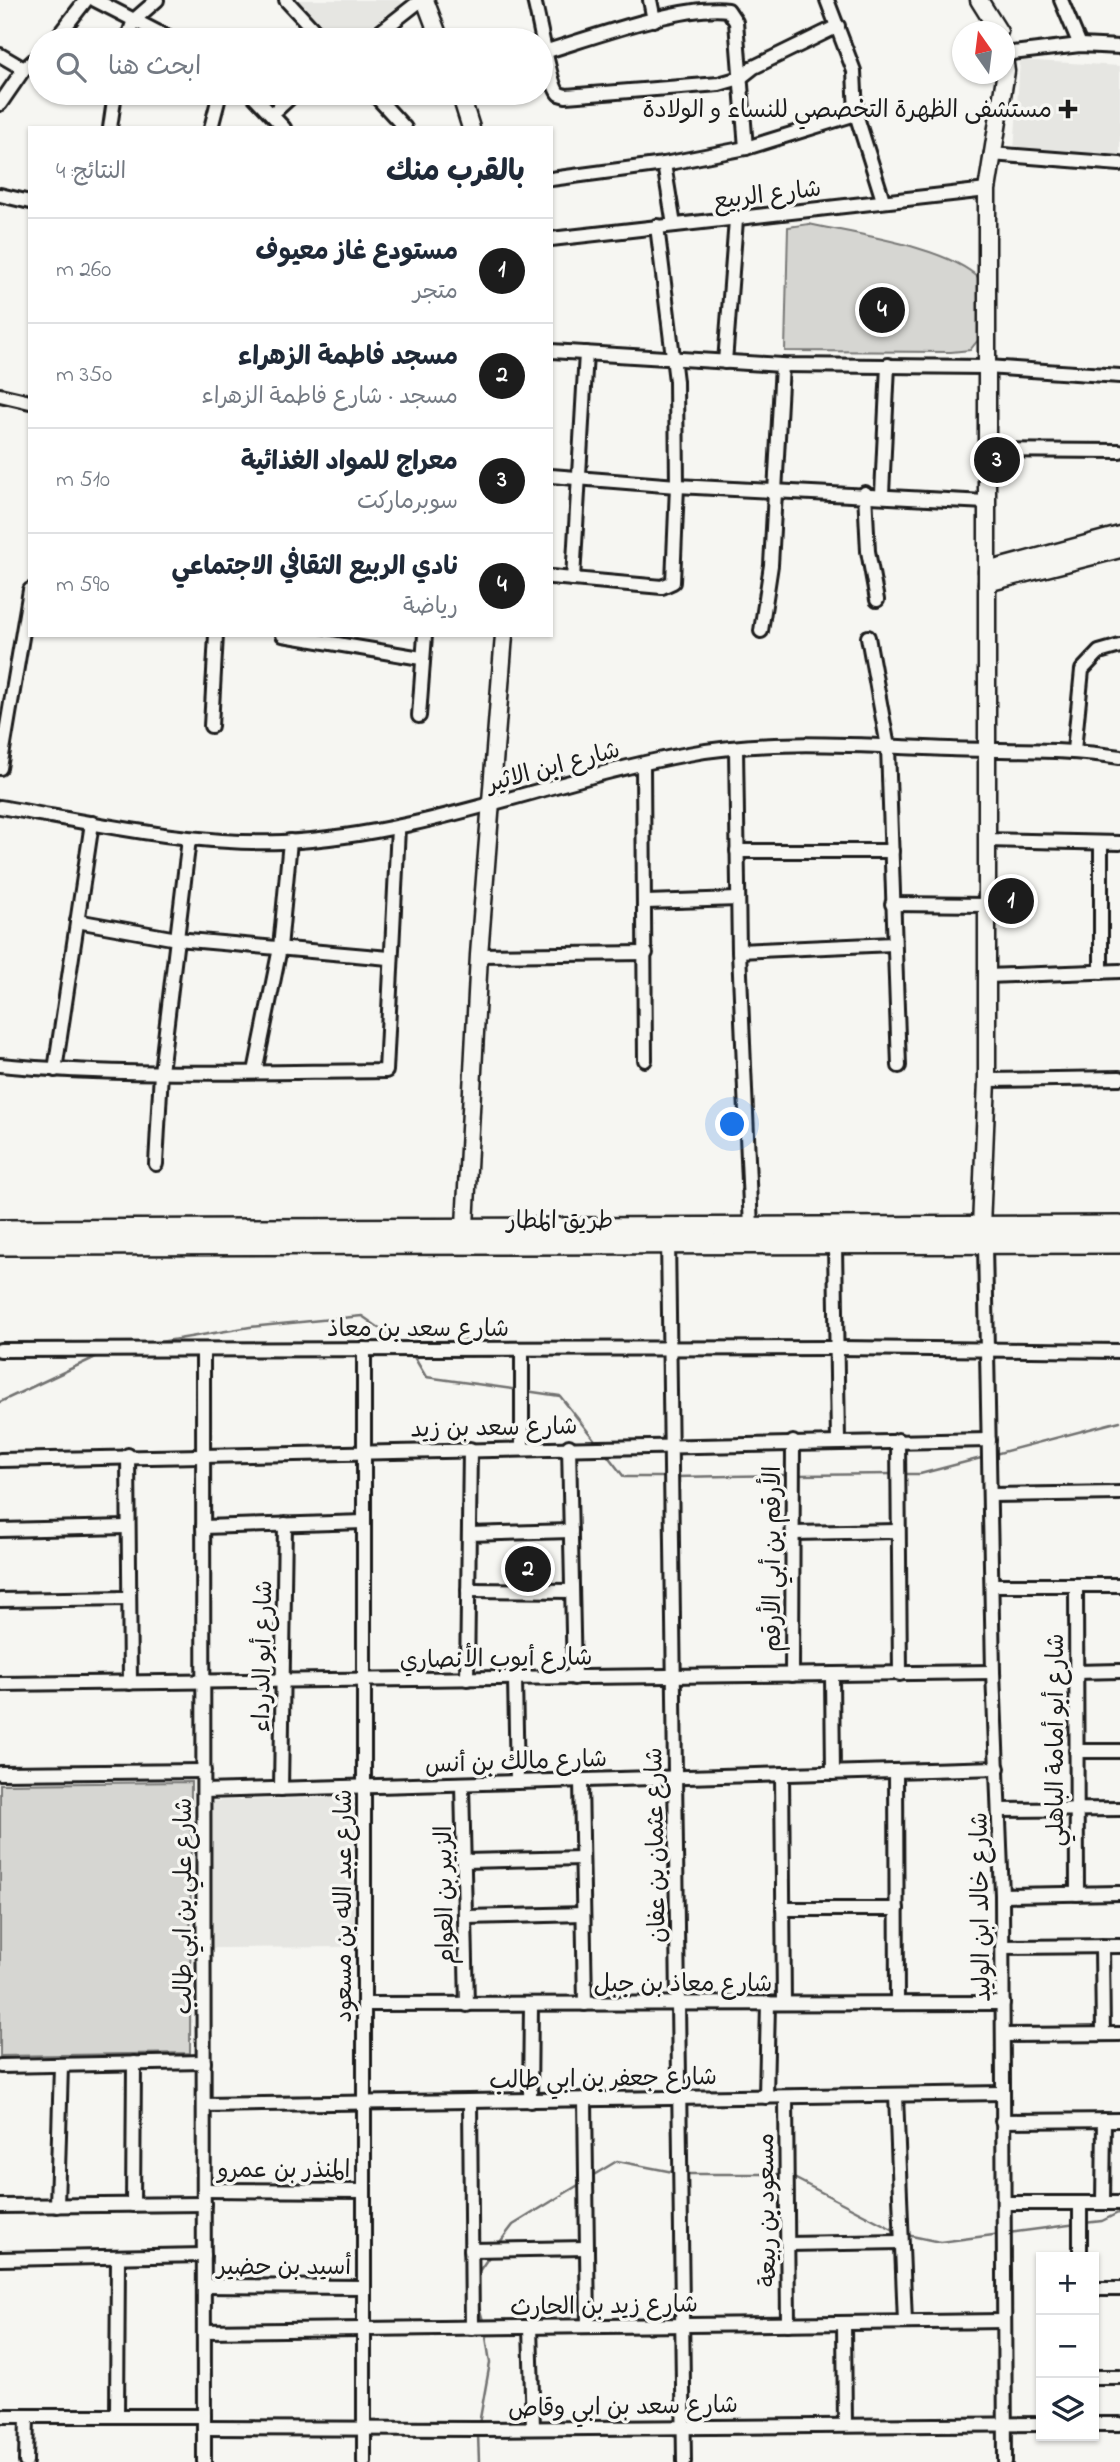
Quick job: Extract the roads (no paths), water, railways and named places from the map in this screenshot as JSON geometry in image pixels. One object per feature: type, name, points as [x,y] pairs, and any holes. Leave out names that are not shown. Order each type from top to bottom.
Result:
[{"type":"highway","name":"طريق المطار","points":[[0,1230],[465,1226],[835,1245],[1120,1226]]},
{"type":"highway","name":"طريق المطار","points":[[0,1245],[667,1236],[751,1228],[982,1235],[1120,1243]]},
{"type":"main road","points":[[423,0],[435,28]]},
{"type":"main road","points":[[979,0],[992,21]]},
{"type":"main road","points":[[982,1235],[987,1080],[987,190],[1004,84]]},
{"type":"main road","points":[[464,105],[470,126]]},
{"type":"main road","points":[[987,577],[1120,535]]},
{"type":"main road","points":[[987,577],[1120,549]]},
{"type":"main road","points":[[465,1226],[479,955],[504,637]]},
{"type":"street","points":[[64,28],[86,0]]},
{"type":"street","points":[[95,0],[150,28]]},
{"type":"street","points":[[131,28],[134,20],[156,0]]},
{"type":"street","points":[[286,0],[312,28]]},
{"type":"street","points":[[386,28],[423,0]]},
{"type":"street","points":[[534,0],[539,28]]},
{"type":"street","points":[[650,0],[654,20]]},
{"type":"street","points":[[827,0],[854,71],[856,114],[883,200]]},
{"type":"street","points":[[1061,0],[1080,45]]},
{"type":"street","points":[[553,49],[654,20],[710,10],[728,10],[736,22],[746,148]]},
{"type":"street","points":[[553,86],[559,94],[566,96],[719,84],[740,78],[754,67],[838,26]]},
{"type":"street","points":[[1015,54],[1080,45],[1120,47]]},
{"type":"street","points":[[0,55],[24,69]]},
{"type":"street","points":[[0,104],[28,66]]},
{"type":"street","points":[[110,126],[113,105]]},
{"type":"street","points":[[212,126],[217,105]]},
{"type":"street","points":[[263,105],[282,126]]},
{"type":"street","points":[[272,114],[282,105]]},
{"type":"street","points":[[384,105],[403,126]]},
{"type":"street","points":[[553,179],[664,164],[746,148],[856,114]]},
{"type":"street","points":[[991,155],[1120,164]]},
{"type":"street","points":[[664,164],[674,225]]},
{"type":"street","name":"شارع الربيع","points":[[553,240],[987,190]]},
{"type":"street","points":[[0,195],[28,202]]},
{"type":"street","points":[[725,362],[736,220]]},
{"type":"street","points":[[553,577],[662,587],[673,582],[677,411],[657,226]]},
{"type":"street","points":[[553,351],[782,365],[987,367],[1120,376]]},
{"type":"street","points":[[573,579],[586,354]]},
{"type":"street","points":[[761,631],[771,565],[777,490],[782,365]]},
{"type":"street","points":[[882,494],[888,365]]},
{"type":"street","points":[[0,395],[28,402]]},
{"type":"street","points":[[987,450],[1120,451]]},
{"type":"street","points":[[553,476],[677,486],[882,494],[986,502]]},
{"type":"street","points":[[864,494],[868,551],[877,600]]},
{"type":"street","points":[[0,768],[28,604]]},
{"type":"street","points":[[211,726],[216,637]]},
{"type":"street","points":[[306,637],[421,658]]},
{"type":"street","points":[[419,716],[421,658],[425,637]]},
{"type":"street","points":[[868,637],[888,747],[899,1066]]},
{"type":"street","points":[[1074,750],[1082,670],[1099,652],[1120,646]]},
{"type":"street","points":[[1099,652],[1120,658]]},
{"type":"street","name":"شارع ابن الاثير","points":[[0,807],[189,839],[289,841],[398,828],[691,753],[844,743],[985,750],[1074,750],[1120,757]]},
{"type":"street","points":[[736,749],[739,951],[751,1228]]},
{"type":"street","points":[[643,764],[645,1060]]},
{"type":"street","points":[[55,1070],[92,822]]},
{"type":"street","points":[[0,1065],[55,1070],[161,1072],[386,1071],[389,958],[398,828]]},
{"type":"street","points":[[156,1164],[161,1072],[189,839]]},
{"type":"street","points":[[987,840],[1120,843]]},
{"type":"street","points":[[255,1072],[281,948],[289,841]]},
{"type":"street","points":[[1101,843],[1101,972]]},
{"type":"street","points":[[737,851],[892,851]]},
{"type":"street","points":[[646,902],[738,899]]},
{"type":"street","points":[[892,904],[987,905]]},
{"type":"street","points":[[77,921],[177,939],[389,958]]},
{"type":"street","points":[[739,951],[893,944]]},
{"type":"street","points":[[479,955],[646,953]]},
{"type":"street","points":[[987,976],[1120,971]]},
{"type":"street","points":[[987,1080],[1120,1079]]},
{"type":"street","name":"شارع خالد ابن الوليد","points":[[982,1235],[991,1495],[993,1672],[1002,1895],[1005,2462]]},
{"type":"street","name":"شارع عثمان بن عفان","points":[[667,1236],[684,2462]]},
{"type":"street","points":[[835,1245],[838,1441]]},
{"type":"street","name":"شارع سعد بن معاذ","points":[[0,1350],[836,1348],[1120,1351]]},
{"type":"street","name":"شارع عبد الله بن مسعود","points":[[364,1349],[364,2462]]},
{"type":"street","points":[[522,1349],[522,1447]]},
{"type":"street","name":"شارع علي بن ابي طالب","points":[[203,1350],[204,2462]]},
{"type":"street","points":[[898,1440],[900,1674]]},
{"type":"street","name":"شارع سعد بن زيد","points":[[0,1460],[364,1450],[989,1440]]},
{"type":"street","name":"الأرقم بن أبي الأرقم","points":[[792,1675],[793,1442]]},
{"type":"street","points":[[569,1447],[574,1678]]},
{"type":"street","points":[[467,1679],[470,1449]]},
{"type":"street","points":[[128,1455],[130,1683]]},
{"type":"street","points":[[991,1495],[1120,1493]]},
{"type":"street","points":[[203,1527],[364,1522]]},
{"type":"street","name":"شارع أبو الدرداء","points":[[281,1789],[285,1524]]},
{"type":"street","points":[[0,1530],[127,1527]]},
{"type":"street","points":[[469,1534],[571,1531]]},
{"type":"street","points":[[793,1533],[898,1531]]},
{"type":"street","points":[[993,1585],[1120,1585]]},
{"type":"street","name":"شارع أبو أمامة الباهلي","points":[[1076,1585],[1077,1894]]},
{"type":"street","points":[[468,1590],[572,1591]]},
{"type":"street","points":[[0,1600],[129,1598]]},
{"type":"street","points":[[1075,1672],[1120,1671]]},
{"type":"street","name":"شارع أيوب الأنصاري","points":[[0,1684],[993,1672]]},
{"type":"street","points":[[831,1675],[833,1773]]},
{"type":"street","points":[[515,1679],[517,1782]]},
{"type":"street","points":[[1076,1751],[1120,1751]]},
{"type":"street","name":"شارع مالك بن أنس","points":[[204,1791],[998,1768]]},
{"type":"street","points":[[0,1773],[204,1771]]},
{"type":"street","points":[[896,1771],[897,2003]]},
{"type":"street","points":[[782,1774],[784,2003]]},
{"type":"street","points":[[581,1780],[585,2004]]},
{"type":"street","name":"الزبير بن العوام","points":[[462,1784],[467,2005]]},
{"type":"street","points":[[999,1810],[1120,1808]]},
{"type":"street","points":[[465,1861],[582,1858]]},
{"type":"street","points":[[1002,1895],[1120,1893]]},
{"type":"street","points":[[783,1909],[897,1909]]},
{"type":"street","points":[[466,1917],[583,1914]]},
{"type":"street","points":[[1102,1946],[1103,2034]]},
{"type":"street","points":[[1002,1947],[1120,1946]]},
{"type":"street","points":[[766,2097],[768,2003]]},
{"type":"street","name":"شارع معاذ بن جبل","points":[[364,2004],[1003,2003]]},
{"type":"street","points":[[530,2101],[531,2004]]},
{"type":"street","points":[[1003,2035],[1120,2034]]},
{"type":"street","points":[[0,2066],[204,2062]]},
{"type":"street","points":[[133,2205],[134,2063]]},
{"type":"street","points":[[57,2206],[61,2065]]},
{"type":"street","name":"شارع جعفر بن ابي طالب","points":[[204,2105],[1003,2093]]},
{"type":"street","points":[[896,2095],[905,2322]]},
{"type":"street","name":"مسعود بن ربيعة","points":[[786,2097],[788,2324]]},
{"type":"street","points":[[585,2100],[588,2326]]},
{"type":"street","points":[[470,2101],[472,2328]]},
{"type":"street","points":[[1103,2203],[1104,2120]]},
{"type":"street","points":[[1002,2121],[1120,2120]]},
{"type":"street","name":"المنذر بن عمرو","points":[[204,2190],[364,2191]]},
{"type":"street","points":[[1005,2203],[1120,2203]]},
{"type":"street","points":[[1080,2203],[1080,2252]]},
{"type":"street","points":[[0,2206],[204,2204]]},
{"type":"street","points":[[788,2244],[901,2242]]},
{"type":"street","points":[[471,2250],[587,2248]]},
{"type":"street","points":[[0,2259],[204,2255]]},
{"type":"street","points":[[117,2416],[118,2257]]},
{"type":"street","name":"أسيد بن حضير","points":[[204,2286],[364,2287]]},
{"type":"street","points":[[1099,2289],[1120,2289]]},
{"type":"street","name":"شارع زيد بن الحارث","points":[[204,2331],[1004,2321]]},
{"type":"street","points":[[844,2323],[845,2425]]},
{"type":"street","points":[[530,2327],[533,2427]]},
{"type":"street","points":[[1099,2377],[1120,2377]]},
{"type":"street","name":"شارع سعد بن ابي وقاص","points":[[0,2416],[117,2416],[204,2422],[478,2430],[533,2427],[1036,2424]]},
{"type":"street","points":[[26,2462],[27,2416]]},
{"type":"street","points":[[1099,2424],[1120,2424]]},
{"type":"waterway","points":[[148,1344],[250,1327],[362,1316],[401,1343]]},
{"type":"waterway","points":[[413,1355],[426,1377],[519,1390]]},
{"type":"waterway","points":[[0,1402],[98,1356]]},
{"type":"waterway","points":[[526,1391],[560,1396],[597,1443]]},
{"type":"waterway","points":[[995,1454],[1120,1421]]},
{"type":"waterway","points":[[604,1451],[624,1477],[669,1477]]},
{"type":"waterway","points":[[903,1474],[920,1474],[985,1457]]},
{"type":"waterway","points":[[798,1475],[893,1474]]},
{"type":"waterway","points":[[675,1477],[788,1475]]},
{"type":"waterway","points":[[592,2176],[617,2161],[678,2173]]},
{"type":"waterway","points":[[684,2174],[783,2174]]},
{"type":"waterway","points":[[792,2177],[898,2232]]},
{"type":"waterway","points":[[497,2246],[513,2225],[580,2184]]},
{"type":"waterway","points":[[1084,2223],[1102,2221],[1120,2212]]},
{"type":"waterway","points":[[1008,2233],[1077,2224]]},
{"type":"waterway","points":[[907,2235],[940,2242],[1001,2234]]},
{"type":"waterway","points":[[477,2274],[491,2254]]},
{"type":"waterway","points":[[477,2300],[484,2324]]},
{"type":"waterway","points":[[479,2424],[490,2363],[485,2330]]},
{"type":"waterway","points":[[478,2434],[479,2462]]},
{"type":"place","name":"مستشفى الظهرة التخصصي للنساء و الولادة","points":[[1068,109]]},
{"type":"place","name":"نادي الربيع الثقافي الاجتماعي","points":[[882,310]]},
{"type":"place","name":"معراج للمواد الغذائية","points":[[997,460]]},
{"type":"place","name":"مستودع غاز معيوف","points":[[1011,901]]},
{"type":"place","name":"مسجد فاطمة الزهراء","points":[[528,1569]]}]
